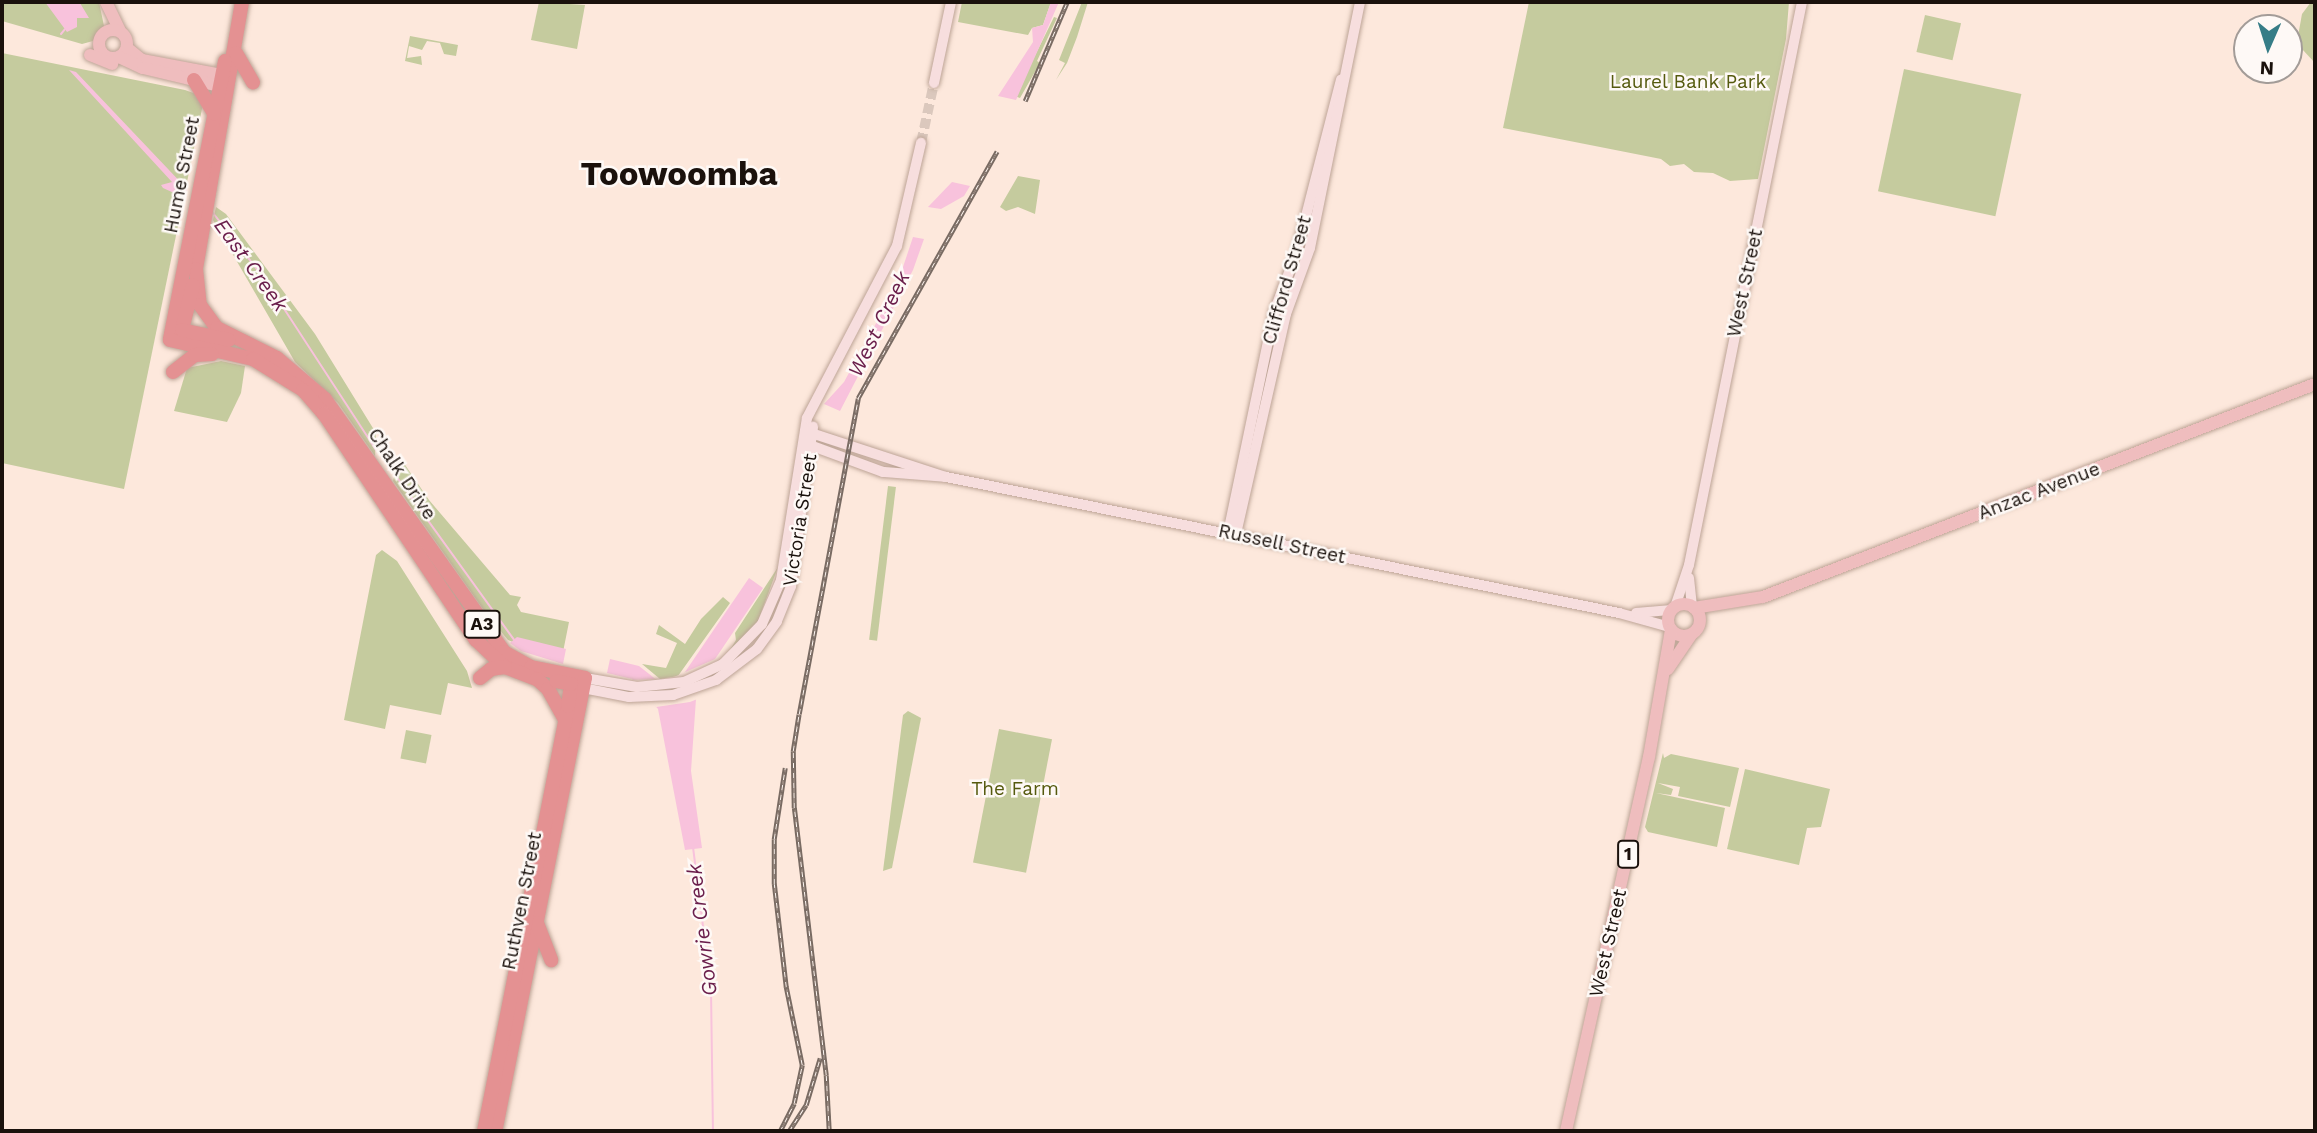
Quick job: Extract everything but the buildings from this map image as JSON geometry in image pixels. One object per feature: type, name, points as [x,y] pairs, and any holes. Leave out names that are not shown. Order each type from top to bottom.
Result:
[{"type":"highway","name":"Hume Street","points":[[195,280],[201,205],[214,113],[242,2]]},
{"type":"highway","name":"Hume Street","points":[[176,335],[201,205],[236,53],[238,20]]},
{"type":"highway","points":[[236,53],[253,82]]},
{"type":"highway","points":[[194,80],[214,113]]},
{"type":"highway","name":"A3","points":[[176,335],[195,280]]},
{"type":"highway","name":"Chalk Drive","points":[[195,280],[204,313],[232,347],[281,372],[318,406],[476,640],[505,667],[537,680]]},
{"type":"highway","name":"Chalk Drive","points":[[176,335],[277,358],[326,398],[504,652],[531,667],[584,683]]},
{"type":"highway","points":[[173,372],[195,355],[232,347]]},
{"type":"highway","points":[[480,678],[491,669],[505,667]]},
{"type":"highway","name":"Ruthven Street","points":[[484,1131],[571,684],[537,680]]},
{"type":"highway","name":"Ruthven Street","points":[[495,1131],[584,683]]},
{"type":"highway","points":[[537,922],[551,960]]},
{"type":"main road","points":[[934,83],[951,2]]},
{"type":"main road","name":"Clifford Street","points":[[1232,533],[1286,296],[1345,72],[1360,2]]},
{"type":"main road","name":"West Street","points":[[1674,608],[1689,565],[1802,2]]},
{"type":"main road","points":[[105,56],[99,41],[106,31],[107,3]]},
{"type":"main road","points":[[107,3],[120,31],[123,52],[143,68]]},
{"type":"main road","points":[[106,31],[120,31]]},
{"type":"main road","points":[[123,52],[142,60],[221,80],[194,80],[143,68],[100,62],[90,55],[105,56],[123,52]]},
{"type":"main road","name":"Clifford Street","points":[[1286,296],[1310,248],[1343,97],[1345,72]]},
{"type":"main road","name":"Victoria Street","points":[[584,683],[648,698],[687,692],[716,680],[757,649],[786,600],[814,405],[897,246],[922,143]]},
{"type":"main road","name":"Anzac Avenue","points":[[1674,608],[1696,611],[1743,609],[1763,597],[2315,384]]},
{"type":"main road","name":"Victoria Street","points":[[584,683],[638,687],[684,682],[723,664],[755,634],[776,596],[809,438]]},
{"type":"main road","name":"Russell Street","points":[[809,438],[883,472],[946,477],[1232,533],[1619,613],[1670,628]]},
{"type":"main road","name":"West Street","points":[[1689,565],[1696,611]]},
{"type":"main road","name":"Russell Street","points":[[1619,613],[1674,608]]},
{"type":"main road","name":"1","points":[[1670,628],[1674,608]]},
{"type":"main road","name":"1","points":[[1691,635],[1696,611]]},
{"type":"main road","points":[[1670,628],[1691,635]]},
{"type":"main road","name":"West Street","points":[[1566,1131],[1666,672],[1670,628]]},
{"type":"main road","name":"West Street","points":[[1666,672],[1691,635]]},
{"type":"green space","points":[[2,2],[99,2],[104,26],[93,41],[82,44],[2,21]]},
{"type":"green space","points":[[539,2],[585,5],[577,49],[531,40]]},
{"type":"green space","points":[[962,2],[1051,2],[1043,25],[1032,28],[1028,35],[958,22]]},
{"type":"green space","points":[[1082,2],[1088,2],[1077,37],[1067,63],[1056,80],[1065,63],[1059,60]]},
{"type":"green space","name":"Laurel Bank Park","points":[[1529,2],[1789,2],[1786,39],[1758,179],[1730,181],[1713,173],[1694,172],[1684,164],[1670,166],[1661,159],[1503,128]]},
{"type":"green space","points":[[2311,2],[2315,2],[2315,63],[2303,50],[2302,14]]},
{"type":"green space","points":[[1925,15],[1961,23],[1953,60],[1916,52]]},
{"type":"green space","points":[[1054,17],[1057,18],[1037,61],[1040,63],[1020,98],[1015,96]]},
{"type":"green space","points":[[410,36],[458,45],[456,56],[444,54],[440,43],[427,41],[422,50],[409,46],[407,58],[421,56],[422,65],[405,61]]},
{"type":"green space","points":[[2,53],[185,90],[196,94],[203,104],[124,489],[2,463]]},
{"type":"green space","points":[[1904,69],[2021,94],[1995,216],[1878,191]]},
{"type":"green space","points":[[1018,176],[1040,180],[1035,214],[1018,207],[1006,211],[1000,207]]},
{"type":"green space","points":[[216,207],[226,214],[315,334],[376,433],[375,456],[338,403],[295,362],[213,220]]},
{"type":"green space","points":[[221,361],[245,366],[241,393],[227,422],[174,411],[187,368]]},
{"type":"green space","points":[[399,456],[429,500],[510,595],[521,597],[517,605],[521,612],[569,622],[561,662],[508,640],[485,612],[393,481]]},
{"type":"green space","points":[[888,486],[896,487],[877,641],[869,640]]},
{"type":"green space","points":[[382,550],[397,561],[467,671],[472,688],[448,683],[441,715],[390,705],[385,729],[344,720],[376,555]]},
{"type":"green space","points":[[778,567],[758,621],[727,655],[736,640],[735,633]]},
{"type":"green space","points":[[723,597],[730,603],[678,676],[660,679],[642,664],[666,668],[677,643],[656,634],[659,625],[685,644],[701,619]]},
{"type":"green space","points":[[908,711],[921,718],[892,868],[883,871],[903,715]]},
{"type":"green space","name":"The Farm","points":[[999,729],[1052,739],[1026,873],[973,863]]},
{"type":"green space","points":[[406,730],[432,735],[426,763],[400,758]]},
{"type":"green space","points":[[1663,753],[1664,758],[1671,754],[1739,768],[1730,807],[1678,796],[1680,787],[1658,783],[1673,789],[1671,795],[1656,793],[1725,808],[1717,847],[1648,832],[1645,827]]},
{"type":"green space","points":[[1745,769],[1830,789],[1821,827],[1807,828],[1799,865],[1727,849]]},
{"type":"water","points":[[45,2],[80,3],[89,18],[77,18],[77,27],[67,32]]},
{"type":"water","points":[[1051,2],[1059,2],[1016,100],[998,96],[1033,42],[1032,28],[1043,25]]},
{"type":"water","points":[[69,70],[76,72],[187,189],[185,198],[163,188],[161,185],[172,182]]},
{"type":"water","points":[[952,182],[970,186],[964,196],[941,209],[928,207]]},
{"type":"water","name":"West Creek","points":[[913,237],[924,239],[913,270],[840,411],[824,404],[844,382],[897,285]]},
{"type":"water","points":[[749,578],[763,588],[709,668],[696,699],[691,771],[702,848],[685,850],[658,709],[632,679],[607,673],[610,659],[639,666],[658,681],[668,697]]},
{"type":"water","points":[[517,637],[566,649],[563,664],[521,651],[510,643]]},
{"type":"pier","points":[[722,656],[700,698],[690,702],[656,707],[631,680],[661,679],[669,691],[674,677]]},
{"type":"waterway","name":"East Creek","points":[[61,34],[65,29]]},
{"type":"waterway","name":"East Creek","points":[[213,213],[264,278],[376,450]]},
{"type":"waterway","name":"East Creek","points":[[393,472],[515,641]]},
{"type":"waterway","name":"Gowrie Creek","points":[[693,847],[711,990],[713,1131]]},
{"type":"tunnel","points":[[921,143],[934,83]]},
{"type":"railway","points":[[1025,101],[1067,2]]},
{"type":"railway","points":[[829,1131],[826,1075],[794,808],[793,751],[799,714],[858,398],[997,151]]},
{"type":"railway","points":[[780,1131],[794,1103],[802,1065],[786,987],[774,884],[774,839],[785,768]]},
{"type":"railway","points":[[789,1131],[806,1105],[820,1058]]},
{"type":"district","name":"Toowoomba","points":[[679,174]]}]
